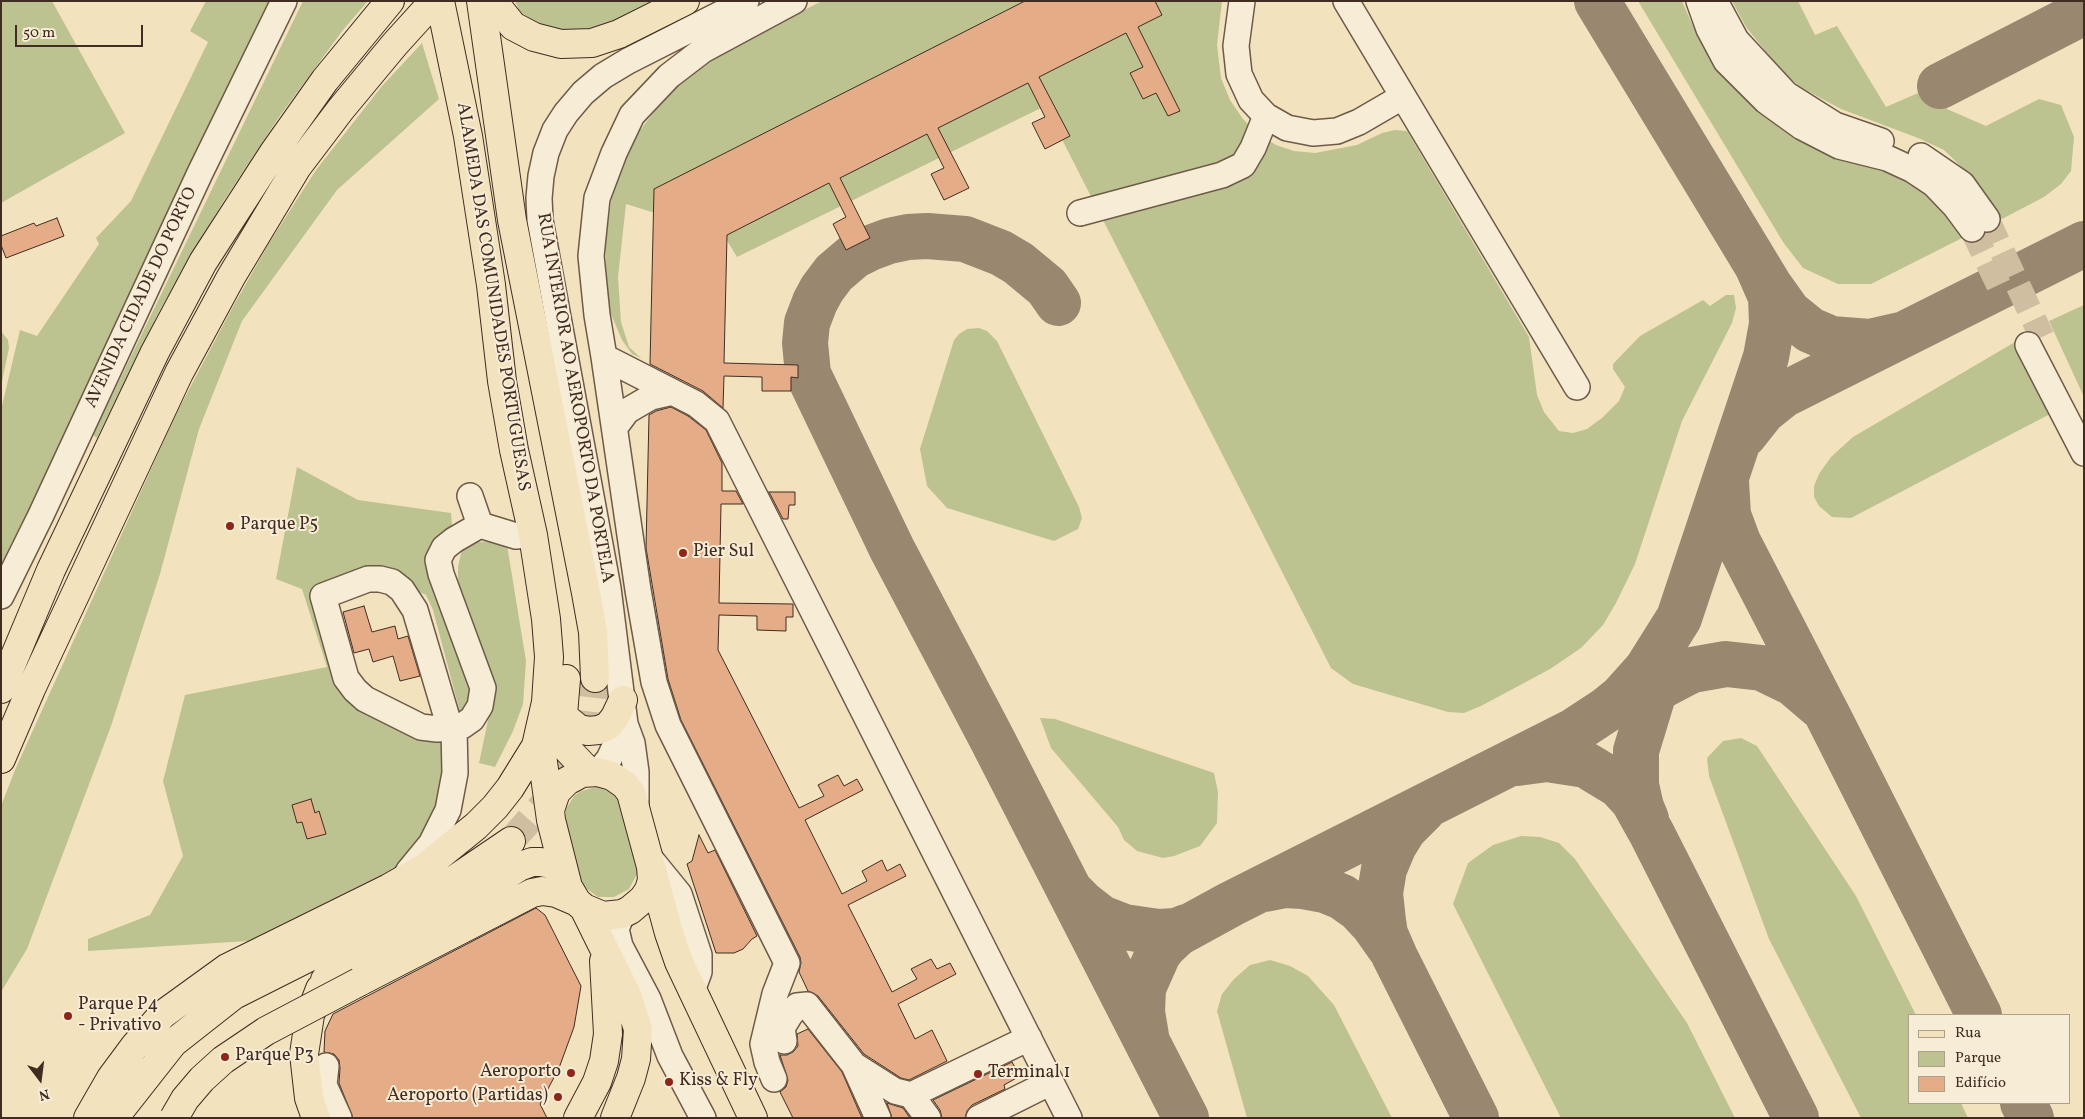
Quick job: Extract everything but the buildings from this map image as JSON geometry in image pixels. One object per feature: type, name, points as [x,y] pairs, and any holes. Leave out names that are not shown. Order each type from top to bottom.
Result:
[{"type":"main road","points":[[1,759],[31,689],[179,373],[231,277],[297,167],[341,109],[434,1]]},
{"type":"main road","name":"ALAMEDA DAS COMUNIDADES PORTUGUESAS","points":[[88,1118],[111,1078],[134,1046],[162,1015],[227,968],[396,884],[424,868],[476,826],[510,788],[536,746],[554,708],[548,638],[534,535],[514,450],[502,381],[491,285],[468,136],[440,1]]},
{"type":"main road","name":"ALAMEDA DAS COMUNIDADES PORTUGUESAS","points":[[480,1],[512,220],[586,592],[592,632],[595,678]]},
{"type":"main road","points":[[493,1],[513,26],[534,37],[561,44],[592,43],[619,34],[685,1]]},
{"type":"main road","points":[[1,689],[51,570],[155,352],[203,262],[302,112],[325,80],[389,2]]},
{"type":"main road","points":[[512,220],[508,270],[518,371],[552,544],[567,655],[542,755],[544,783],[562,867],[570,893],[580,905],[627,995],[638,1029],[636,1059],[631,1078],[615,1118]]},
{"type":"main road","points":[[1,645],[23,608],[51,570]]},
{"type":"main road","points":[[554,708],[579,728],[588,731],[599,730],[608,726],[616,717],[624,712]]},
{"type":"main road","points":[[554,708],[568,750],[594,772]]},
{"type":"main road","points":[[551,820],[550,810],[556,792],[573,777],[594,772],[620,780],[631,793],[636,804]]},
{"type":"main road","name":"RUA INTERIOR AO AEROPORTO DA PORTELA","points":[[636,804],[669,933],[692,991],[753,1118]]},
{"type":"main road","points":[[114,1118],[173,1042],[234,995],[368,927],[455,879],[511,841]]},
{"type":"main road","points":[[325,980],[359,956],[473,896],[521,866],[541,862],[562,867]]},
{"type":"main road","name":"RUA INTERIOR AO AEROPORTO DA PORTELA","points":[[622,914],[638,904],[646,894],[652,880],[650,862]]},
{"type":"main road","points":[[174,1118],[185,1099],[223,1060],[266,1031],[367,985],[480,926],[532,893],[542,891],[556,893],[603,916],[622,914]]},
{"type":"main road","points":[[316,1118],[309,1098],[304,1054],[310,1015],[325,980],[340,958],[368,927]]},
{"type":"main road","points":[[578,1118],[597,1082],[604,1061],[608,1034],[603,950]]},
{"type":"street","name":"AVENIDA CIDADE DO PORTO","points":[[1,596],[41,515],[200,173],[284,1]]},
{"type":"street","name":"RUA INTERIOR AO AEROPORTO DA PORTELA","points":[[636,804],[636,772],[632,743],[624,712],[608,588],[540,220],[541,176],[546,152],[555,130],[583,93],[603,76],[628,61],[746,1]]},
{"type":"street","points":[[794,1],[703,50],[669,76],[632,115],[614,153],[597,198],[591,256],[597,315],[638,590],[654,682],[668,725],[807,1005],[854,1065],[878,1118]]},
{"type":"street","points":[[1242,1],[1236,46],[1239,74],[1252,100],[1266,116],[1287,128],[1314,133],[1337,131],[1359,122],[1402,97]]},
{"type":"street","points":[[1346,1],[1577,387]]},
{"type":"street","points":[[1699,1],[1709,29],[1726,61],[1766,101],[1802,126],[1839,146],[1887,158],[1913,170],[1934,184],[1955,206],[1980,224],[1962,184],[1923,157],[1835,125],[1786,94],[1736,40],[1715,1]]},
{"type":"street","points":[[1080,213],[1222,175],[1243,165],[1253,148],[1266,116]]},
{"type":"street","points":[[2084,417],[2035,341],[2084,453]]},
{"type":"street","points":[[604,357],[696,404],[716,421],[1069,1118]]},
{"type":"street","points":[[615,427],[627,411],[651,397],[673,392]]},
{"type":"street","points":[[470,496],[480,524]]},
{"type":"street","points":[[480,524],[516,536],[534,535]]},
{"type":"street","points":[[396,884],[413,867],[431,844],[448,810],[455,773],[452,728],[415,610],[402,590],[392,582],[368,579],[323,596],[346,678],[354,690],[365,698],[421,727],[437,729],[452,728],[462,726],[472,719],[480,706],[483,688],[441,574],[438,560],[444,548],[480,524]]},
{"type":"street","points":[[594,772],[609,759],[624,712]]},
{"type":"street","points":[[622,914],[616,929],[620,946],[648,998],[670,1056],[703,1118]]},
{"type":"street","points":[[774,1079],[767,1062],[763,1044],[774,994],[787,963]]},
{"type":"street","points":[[784,1041],[782,1028],[790,1015],[798,1006],[807,1005]]},
{"type":"street","points":[[911,1095],[1029,1038]]},
{"type":"street","points":[[854,1065],[895,1091],[911,1095],[928,1118]]},
{"type":"street","points":[[326,1066],[324,1085],[339,1118]]},
{"type":"street","points":[[979,1118],[1051,1082]]},
{"type":"green space","points":[[1,1],[52,1],[125,133],[1,203]]},
{"type":"green space","points":[[206,1],[273,1],[1,571],[1,410],[20,330],[37,336],[99,244],[96,238],[131,201],[208,42],[190,31]]},
{"type":"green space","points":[[303,1],[368,1],[343,30],[279,117],[223,202],[160,310],[97,438],[93,435]]},
{"type":"green space","points":[[515,1],[666,1],[583,33],[549,31],[520,12]]},
{"type":"green space","points":[[822,1],[1222,1],[1217,45],[1221,78],[1230,100],[1243,119],[1257,133],[1276,145],[1294,151],[1315,153],[1357,145],[1382,133],[1395,130],[1407,131],[1529,337],[1537,395],[1544,412],[1559,431],[1573,433],[1587,429],[1602,418],[1619,401],[1625,387],[1613,369],[1613,364],[1640,336],[1703,300],[1710,306],[1726,295],[1734,295],[1736,308],[1732,323],[1682,421],[1635,564],[1603,625],[1581,648],[1550,669],[1481,706],[1464,713],[1448,712],[1353,684],[1331,668],[1045,106],[737,257],[723,234],[626,204],[618,277],[621,322],[629,347],[641,358],[632,354],[622,340],[608,307],[605,246],[612,195],[635,137],[669,92],[698,69],[729,48]]},
{"type":"green space","points":[[1638,1],[1682,1],[1712,60],[1878,166],[1917,182],[1966,236],[1871,284],[1838,284],[1803,268],[1783,242]]},
{"type":"green space","points":[[1732,1],[1798,1],[1815,35],[1837,26],[1886,107],[1934,86],[1947,109],[1986,126],[2039,99],[2061,105],[2074,137],[2071,171],[2061,184],[2044,197],[2000,220],[1991,202],[1973,178],[1944,150],[1918,138],[1841,109],[1802,88],[1783,73],[1746,27]]},
{"type":"green space","points":[[422,43],[439,99],[337,190],[242,321],[199,429],[160,574],[111,726],[27,949],[1,992],[1,806],[15,770],[176,414],[230,312],[269,243],[316,170],[382,86]]},
{"type":"green space","points":[[2084,305],[2084,397],[2049,321]]},
{"type":"green space","points":[[979,328],[987,331],[997,341],[1079,507],[1082,518],[1078,529],[1054,541],[947,508],[927,486],[920,449],[954,340],[967,329]]},
{"type":"green space","points":[[1,331],[8,340],[9,348],[1,386]]},
{"type":"green space","points":[[2015,342],[2052,413],[1851,518],[1832,517],[1819,506],[1814,497],[1814,486],[1819,474],[1831,457],[1853,437]]},
{"type":"green space","points":[[297,467],[358,500],[451,513],[452,526],[429,564],[476,696],[469,709],[460,712],[433,610],[426,595],[396,581],[320,588],[330,664],[354,708],[382,722],[439,741],[449,752],[444,786],[408,863],[264,940],[88,951],[88,939],[150,915],[183,856],[163,781],[185,695],[327,667],[302,589],[276,579]]},
{"type":"green space","points":[[506,539],[526,661],[523,704],[513,731],[495,767],[479,763],[494,692],[458,583],[458,567],[463,544]]},
{"type":"green space","points":[[1040,718],[1055,719],[1214,773],[1218,792],[1217,823],[1200,846],[1174,856],[1163,858],[1137,851],[1124,840],[1118,827],[1051,748]]},
{"type":"green space","points":[[1741,738],[1757,746],[1856,896],[1915,1014],[1908,1014],[1908,1104],[1961,1104],[1968,1118],[1861,1118],[1769,939],[1709,776],[1707,758],[1723,741]]},
{"type":"green space","points":[[596,787],[611,792],[622,803],[638,865],[637,874],[629,889],[614,897],[598,897],[584,887],[579,880],[565,825],[566,809],[574,796],[581,791]]},
{"type":"green space","points":[[1521,836],[1540,837],[1559,843],[1575,859],[1687,1023],[1735,1118],[1561,1118],[1453,904],[1468,863],[1493,845]]},
{"type":"green space","points":[[1270,960],[1290,966],[1308,976],[1334,1005],[1392,1118],[1247,1118],[1217,1011],[1222,994],[1234,979],[1250,965]]},
{"type":"taxiway","points":[[1597,1],[1769,285],[1789,313],[1810,330],[1831,339],[1870,342],[1901,335]]},
{"type":"taxiway","points":[[1940,86],[2084,12]]},
{"type":"taxiway","points":[[1058,303],[1047,287],[1018,263],[1001,253],[965,239],[927,236],[889,241],[854,256],[834,273],[822,289],[807,323],[805,343],[808,374],[892,549],[992,739],[1186,1118]]},
{"type":"taxiway","points":[[1744,435],[1763,411],[1783,395],[2084,244]]},
{"type":"taxiway","points":[[1146,1036],[1142,1012],[1143,988],[1158,954],[1178,933],[1231,904],[1574,731],[1622,697],[1647,669],[1679,618],[1766,357],[1772,324],[1771,297],[1757,265]]},
{"type":"taxiway","points":[[1726,481],[1728,515],[1738,542],[1978,1014]]},
{"type":"taxiway","points":[[1629,703],[1692,670],[1726,664],[1762,668],[1793,683],[1820,706]]},
{"type":"taxiway","points":[[1646,819],[1636,785],[1636,751],[1660,672]]},
{"type":"taxiway","points":[[1517,763],[1547,759],[1586,765],[1619,785],[1633,800],[1796,1118]]},
{"type":"taxiway","points":[[1423,810],[1404,829],[1394,845],[1384,869],[1380,893],[1385,934],[1476,1118]]},
{"type":"taxiway","points":[[1265,889],[1285,885],[1303,886],[1325,890],[1342,897],[1359,909],[1373,924],[1390,948]]},
{"type":"taxiway","points":[[1073,894],[1101,918],[1124,927],[1158,932],[1176,931],[1186,927]]},
{"type":"taxiway","points":[[2024,1104],[2031,1118]]},
{"type":"tunnel","points":[[1987,219],[2042,337]]},
{"type":"tunnel","points":[[1972,229],[2001,290]]},
{"type":"tunnel","points":[[511,841],[548,799],[579,743],[590,721],[595,678]]},
{"type":"place","name":"Parque P5","points":[[230,526]]},
{"type":"place","name":"Pier Sul","points":[[683,553]]},
{"type":"place","name":"Parque P4 - Privativo","points":[[68,1016]]},
{"type":"place","name":"Parque P3","points":[[225,1057]]},
{"type":"place","name":"Aeroporto","points":[[571,1073]]},
{"type":"place","name":"Terminal 1","points":[[978,1074]]},
{"type":"place","name":"Kiss & Fly","points":[[669,1082]]},
{"type":"place","name":"Aeroporto (Partidas)","points":[[558,1097]]}]
